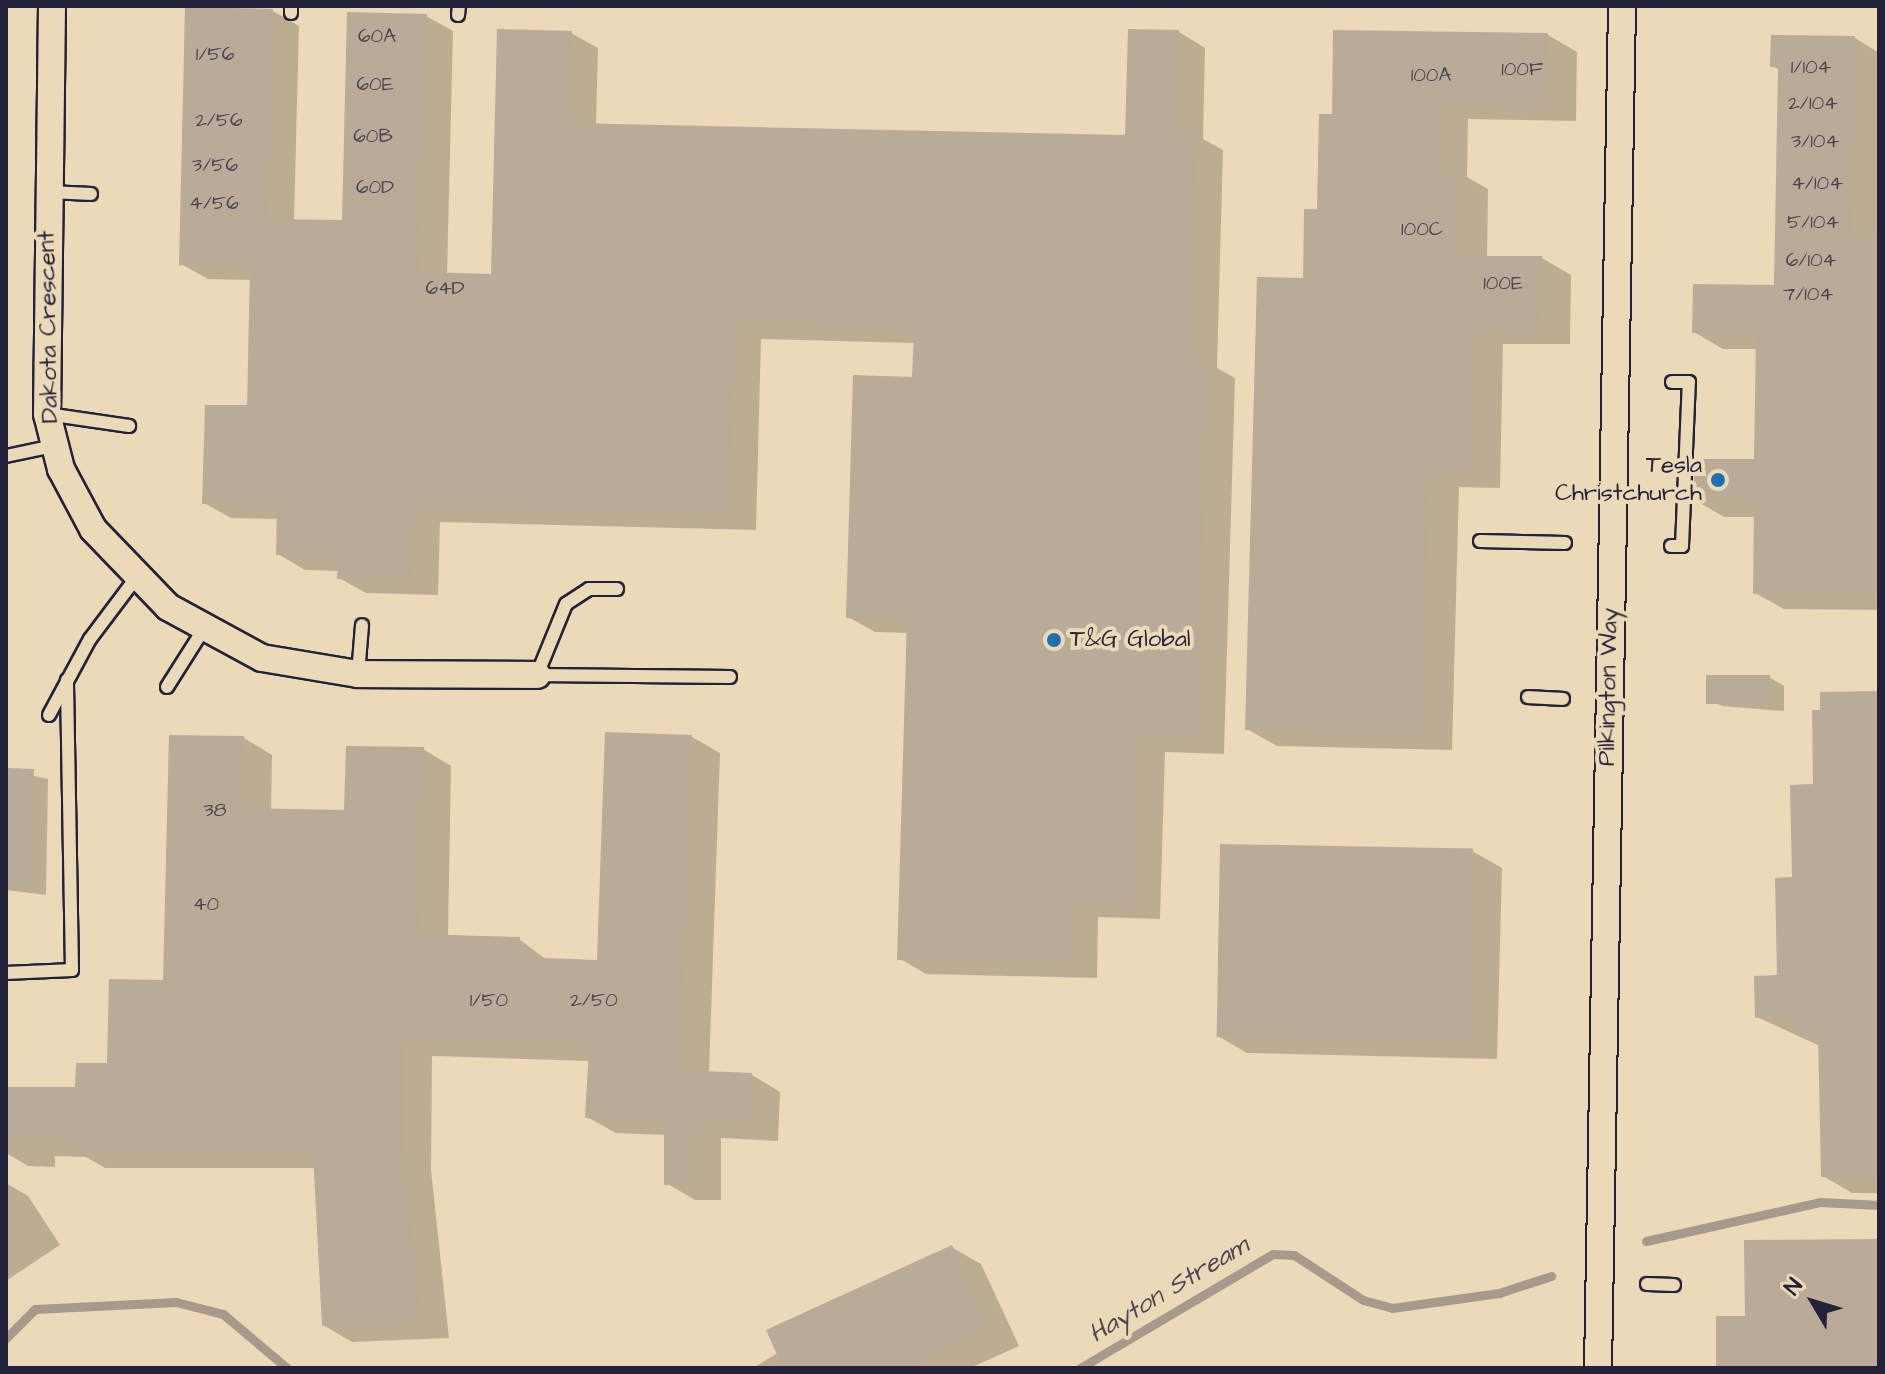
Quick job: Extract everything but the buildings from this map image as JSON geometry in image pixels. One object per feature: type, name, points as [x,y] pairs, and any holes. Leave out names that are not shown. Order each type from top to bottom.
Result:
[{"type":"street","name":"Dakota Crescent","points":[[52,6],[47,191],[47,414],[54,446],[75,503],[135,579],[203,630],[262,658],[358,674],[537,675]]},
{"type":"street","name":"Pilkington Way","points":[[1598,1368],[1622,6]]},
{"type":"lane","points":[[47,191],[91,194]]},
{"type":"lane","points":[[1671,546],[1682,546],[1689,382],[1672,382]]},
{"type":"lane","points":[[47,414],[129,426]]},
{"type":"lane","points":[[6,456],[54,446]]},
{"type":"lane","points":[[1480,541],[1565,543]]},
{"type":"lane","points":[[49,715],[67,680],[135,579]]},
{"type":"lane","points":[[617,589],[589,589],[566,604],[537,675],[730,677]]},
{"type":"lane","points":[[358,674],[362,625]]},
{"type":"lane","points":[[167,687],[203,630]]},
{"type":"lane","points":[[6,973],[72,970],[67,680]]},
{"type":"lane","points":[[1528,697],[1563,699]]},
{"type":"lane","points":[[1647,1284],[1674,1285]]},
{"type":"waterway","name":"Hayton Stream","points":[[1646,1241],[1821,1202],[1879,1205]]},
{"type":"waterway","name":"Hayton Stream","points":[[1080,1368],[1273,1254],[1294,1255],[1363,1300],[1392,1308],[1499,1293],[1551,1276]]},
{"type":"waterway","name":"Hayton Stream","points":[[6,1338],[35,1309],[176,1302],[223,1314],[287,1368]]},
{"type":"place","name":"Tesla Christchurch","points":[[1718,480]]},
{"type":"place","name":"T&G Global","points":[[1054,640]]}]
